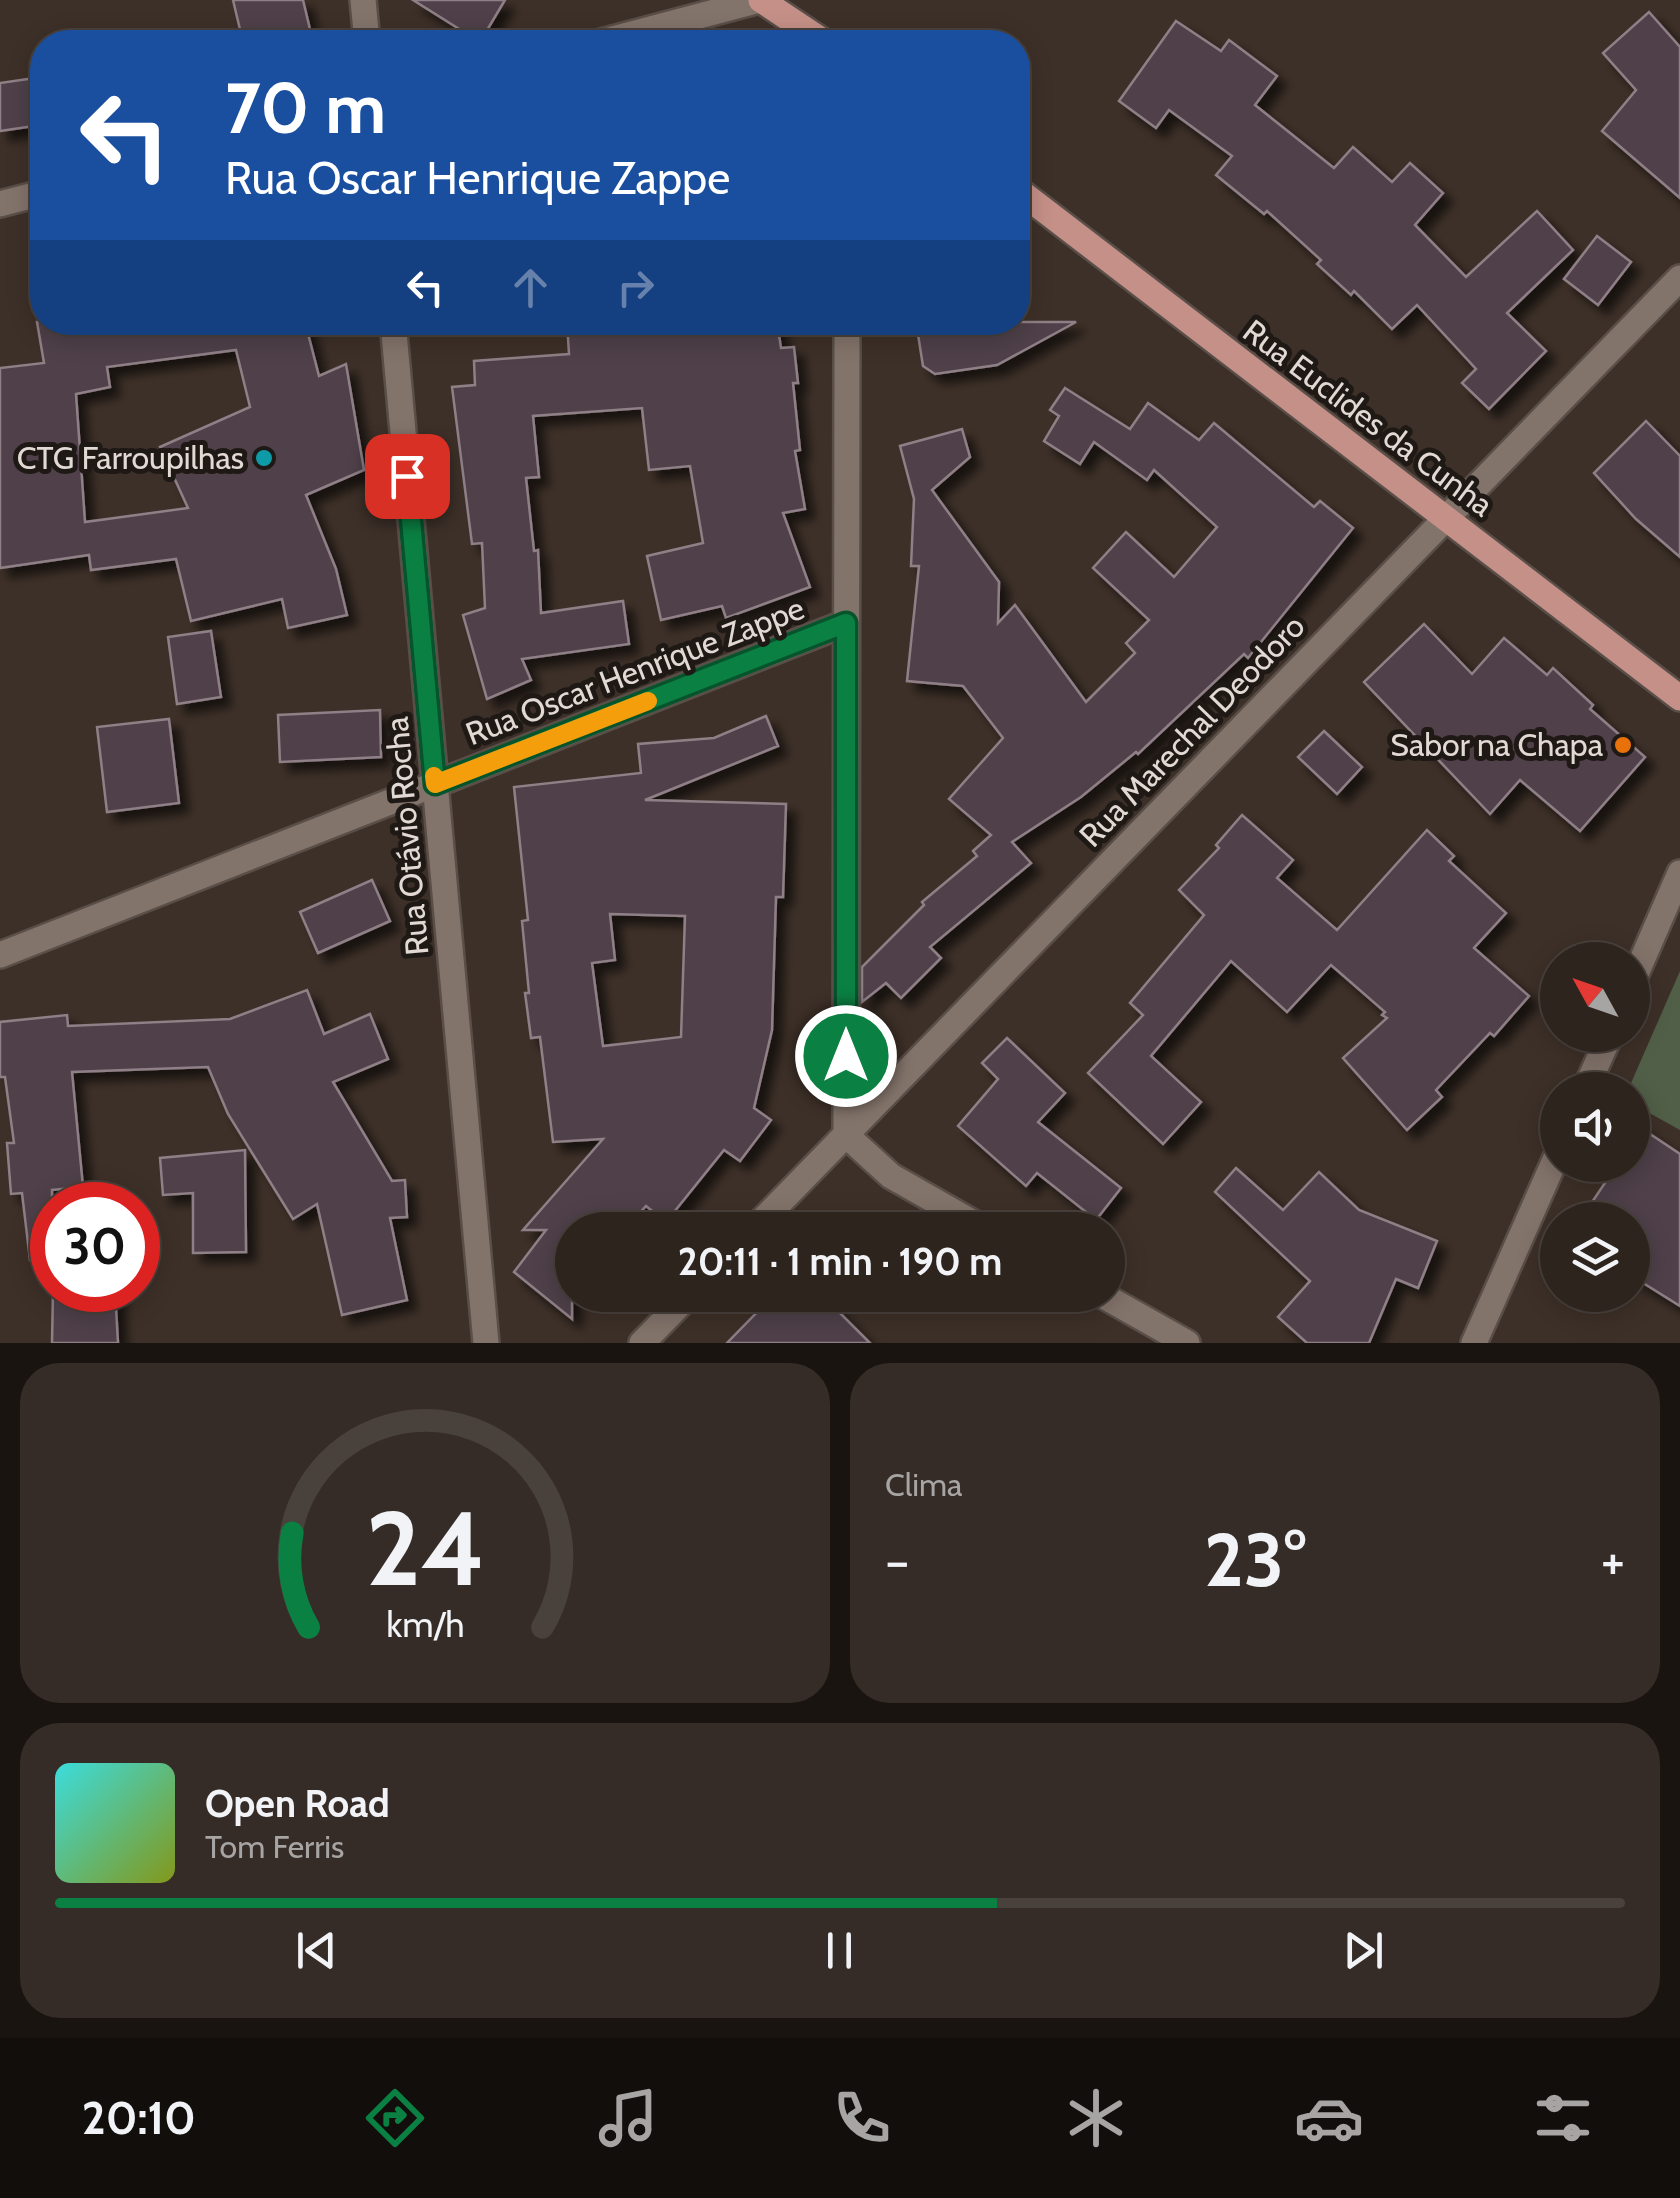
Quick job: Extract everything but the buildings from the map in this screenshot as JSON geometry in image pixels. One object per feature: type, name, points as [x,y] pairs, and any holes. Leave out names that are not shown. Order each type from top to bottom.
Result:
[{"type":"main road","points":[[761,0],[806,30]]},
{"type":"main road","name":"Rua Euclides da Cunha","points":[[1030,199],[1680,698]]},
{"type":"street","points":[[364,0],[366,30]]},
{"type":"street","points":[[647,30],[761,0]]},
{"type":"street","points":[[0,204],[30,196]]},
{"type":"street","name":"Rua Marechal Deodoro","points":[[771,1212],[1680,278]]},
{"type":"street","name":"Rua Otávio Rocha","points":[[394,335],[486,1343]]},
{"type":"street","points":[[847,335],[846,1135],[890,1176],[954,1212]]},
{"type":"street","name":"Rua Oscar Henrique Zappe","points":[[0,954],[846,623]]},
{"type":"street","points":[[1650,942],[1680,873]]},
{"type":"street","points":[[1474,1343],[1545,1182]]},
{"type":"street","points":[[1125,1308],[1187,1343]]},
{"type":"street","points":[[642,1343],[672,1312]]},
{"type":"green space","points":[[1680,971],[1680,1130],[1650,1113],[1650,1072],[1636,1072],[1645,1052],[1650,1052],[1650,1040]]},
{"type":"slow traffic","points":[[434,776],[435,784],[648,701]]},
{"type":"place","name":"CTG Farroupilhas","points":[[264,458]]},
{"type":"place","name":"Sabor na Chapa","points":[[1623,745]]},
{"type":"route","points":[[407,476],[435,784],[846,623],[846,1056]]}]
